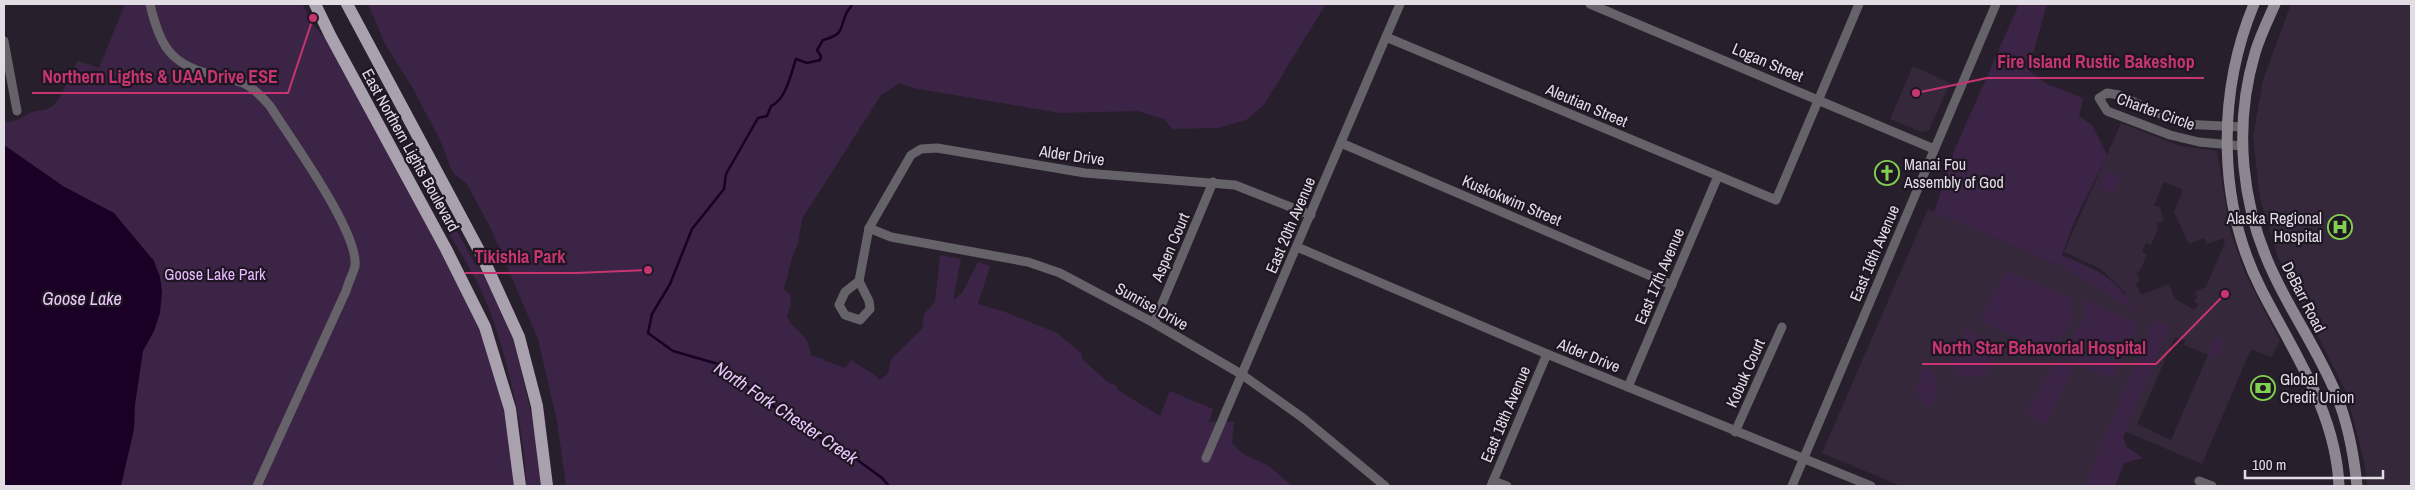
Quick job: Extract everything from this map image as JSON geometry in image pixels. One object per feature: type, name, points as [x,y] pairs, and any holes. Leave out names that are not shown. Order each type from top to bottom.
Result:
[{"type":"main road","name":"East Northern Lights Boulevard","points":[[315,4],[454,263],[485,327],[510,409],[520,486]]},
{"type":"main road","name":"East Northern Lights Boulevard","points":[[347,4],[482,256],[519,337],[537,406],[547,486]]},
{"type":"main road","name":"DeBarr Road","points":[[2254,4],[2239,43],[2228,127],[2230,191],[2244,245],[2261,289],[2306,369],[2320,401],[2335,456],[2339,486]]},
{"type":"main road","name":"DeBarr Road","points":[[2275,4],[2258,44],[2251,70],[2242,146],[2247,189],[2258,238],[2274,277],[2336,395],[2350,443],[2357,486]]},
{"type":"street","points":[[150,4],[158,35],[169,52],[180,63],[195,70],[236,80],[258,93],[275,114],[340,217],[350,238],[355,265],[346,291],[257,486]]},
{"type":"street","name":"East 20th Avenue","points":[[1206,458],[1400,4]]},
{"type":"street","name":"Logan Street","points":[[1590,4],[1934,149]]},
{"type":"street","points":[[1818,100],[1858,4]]},
{"type":"street","name":"East 16th Avenue","points":[[1792,486],[1996,4]]},
{"type":"street","name":"Aleutian Street","points":[[1386,36],[1776,200],[1818,100]]},
{"type":"street","points":[[4,41],[17,111]]},
{"type":"street","name":"Charter Circle","points":[[2242,146],[2199,142],[2160,131],[2107,111],[2099,98],[2107,93],[2119,95],[2182,124],[2243,127]]},
{"type":"street","name":"Kuskokwim Street","points":[[1341,143],[1672,285]]},
{"type":"street","name":"Alder Drive","points":[[859,281],[869,228],[911,155],[921,148],[937,148],[1085,173],[1235,185],[1311,215]]},
{"type":"street","name":"East 17th Avenue","points":[[1628,387],[1718,176]]},
{"type":"street","name":"Aspen Court","points":[[1154,323],[1213,182]]},
{"type":"street","name":"Sunrise Drive","points":[[869,228],[891,237],[1028,262],[1060,273],[1154,323],[1241,374],[1303,418],[1385,486]]},
{"type":"street","name":"Alder Drive","points":[[1297,247],[1547,354],[1871,486]]},
{"type":"street","name":"Kobuk Court","points":[[1735,432],[1782,327]]},
{"type":"street","name":"East 18th Avenue","points":[[1492,483],[1547,354]]},
{"type":"street","points":[[2199,480],[2212,486]]},
{"type":"street","points":[[1492,483],[1507,486]]},
{"type":"shaded area","name":"Alaska Regional Hospital","points":[[2291,4],[2411,4],[2411,486],[2368,486],[2362,453],[2346,392],[2278,257],[2260,198],[2253,137],[2263,80]]},
{"type":"shaded area","points":[[1913,66],[1950,83],[1929,130],[1922,132],[1890,119]]},
{"type":"shaded area","points":[[2121,123],[2180,146],[2217,151],[2230,230],[2245,273],[2280,341],[2271,357],[2251,349],[2202,464],[2122,430],[2097,486],[1901,486],[1822,453],[1928,209],[2127,295],[2101,269],[2064,252]],"holes":[[[2164,182],[2183,190],[2174,212],[2189,244],[2204,238],[2207,244],[2223,238],[2225,242],[2206,287],[2194,292],[2197,297],[2194,302],[2198,304],[2195,310],[2175,299],[2169,284],[2141,295],[2136,283],[2140,281],[2136,272],[2140,271],[2147,254],[2142,252],[2146,243],[2151,245],[2158,229],[2156,224],[2164,221],[2160,207],[2154,205]],[[2175,337],[2185,341],[2184,345],[2208,355],[2171,440],[2137,424]]]},
{"type":"green space","name":"Goose Lake Park","points":[[125,4],[303,4],[309,19],[333,49],[476,317],[501,392],[516,486],[4,486],[4,122],[15,121],[32,112],[44,110],[55,104],[78,61],[99,68]]},
{"type":"green space","points":[[368,4],[1326,4],[1263,106],[1246,120],[1218,128],[1172,129],[1164,119],[1137,111],[1060,113],[913,88],[900,83],[881,95],[802,219],[798,244],[793,254],[784,289],[790,294],[791,304],[787,316],[807,341],[811,355],[845,368],[851,360],[876,376],[879,380],[888,374],[891,359],[922,329],[924,314],[935,302],[940,255],[961,259],[953,301],[962,293],[978,262],[990,266],[978,304],[1005,312],[1057,333],[1082,354],[1082,359],[1109,383],[1115,385],[1118,390],[1160,416],[1170,391],[1213,409],[1209,422],[1234,422],[1232,443],[1243,454],[1269,466],[1292,486],[566,486],[557,421],[538,339],[491,229],[467,184],[453,173],[440,140],[412,87],[384,42]]},
{"type":"green space","points":[[2019,4],[2047,4],[2029,68],[2030,72],[2049,85],[2083,98],[2079,116],[2092,125],[2107,155],[2076,218],[2062,255],[2096,271],[2113,282],[2137,312],[2065,268],[1934,212],[1954,151]]},
{"type":"green space","points":[[2106,170],[2121,176],[2113,194],[2099,188]]},
{"type":"green space","points":[[452,222],[474,262],[486,273],[514,341],[535,429],[541,486],[526,486],[523,443],[508,369],[483,294],[447,230]]},
{"type":"green space","points":[[2006,271],[2070,297],[2074,318],[2051,354],[1979,321]]},
{"type":"green space","points":[[2082,299],[2138,323],[2113,380],[2063,357],[2084,316]]},
{"type":"green space","points":[[2154,320],[2169,326],[2123,437],[2127,447],[2143,458],[2124,463],[2115,486],[2084,486]]},
{"type":"green space","points":[[1966,328],[1985,339],[1997,355],[1984,376],[1961,378],[1957,370],[1949,366],[1953,336],[1962,339]]},
{"type":"green space","points":[[2215,337],[2225,342],[2219,354],[2213,358],[2208,355]]},
{"type":"green space","points":[[2057,360],[2073,368],[2045,426],[2025,412]]},
{"type":"green space","points":[[1923,365],[1935,374],[1934,384],[1940,391],[1929,408],[1918,397],[1914,384],[1919,383]]},
{"type":"water","name":"Goose Lake","points":[[4,145],[63,186],[114,213],[154,261],[160,277],[162,292],[160,313],[154,331],[143,351],[135,405],[134,429],[121,486],[4,486]]},
{"type":"waterway","name":"North Fork Chester Creek","points":[[852,4],[838,34],[823,40],[817,50],[821,56],[820,60],[807,63],[796,59],[781,98],[771,106],[767,116],[758,118],[726,174],[724,189],[692,229],[670,284],[652,314],[648,333],[673,351],[718,364],[799,426],[848,453],[882,478],[889,486]]},
{"type":"place","name":"Northern Lights & UAA Drive ESE","points":[[313,18]]},
{"type":"place","name":"Fire Island Rustic Bakeshop","points":[[1916,93]]},
{"type":"place","name":"Manai Fou Assembly of God","points":[[1887,173]]},
{"type":"place","name":"Alaska Regional Hospital","points":[[2340,227]]},
{"type":"place","name":"Tikishla Park","points":[[648,270]]},
{"type":"place","name":"North Star Behavorial Hospital","points":[[2225,294]]},
{"type":"place","name":"Global Credit Union","points":[[2263,388]]}]
